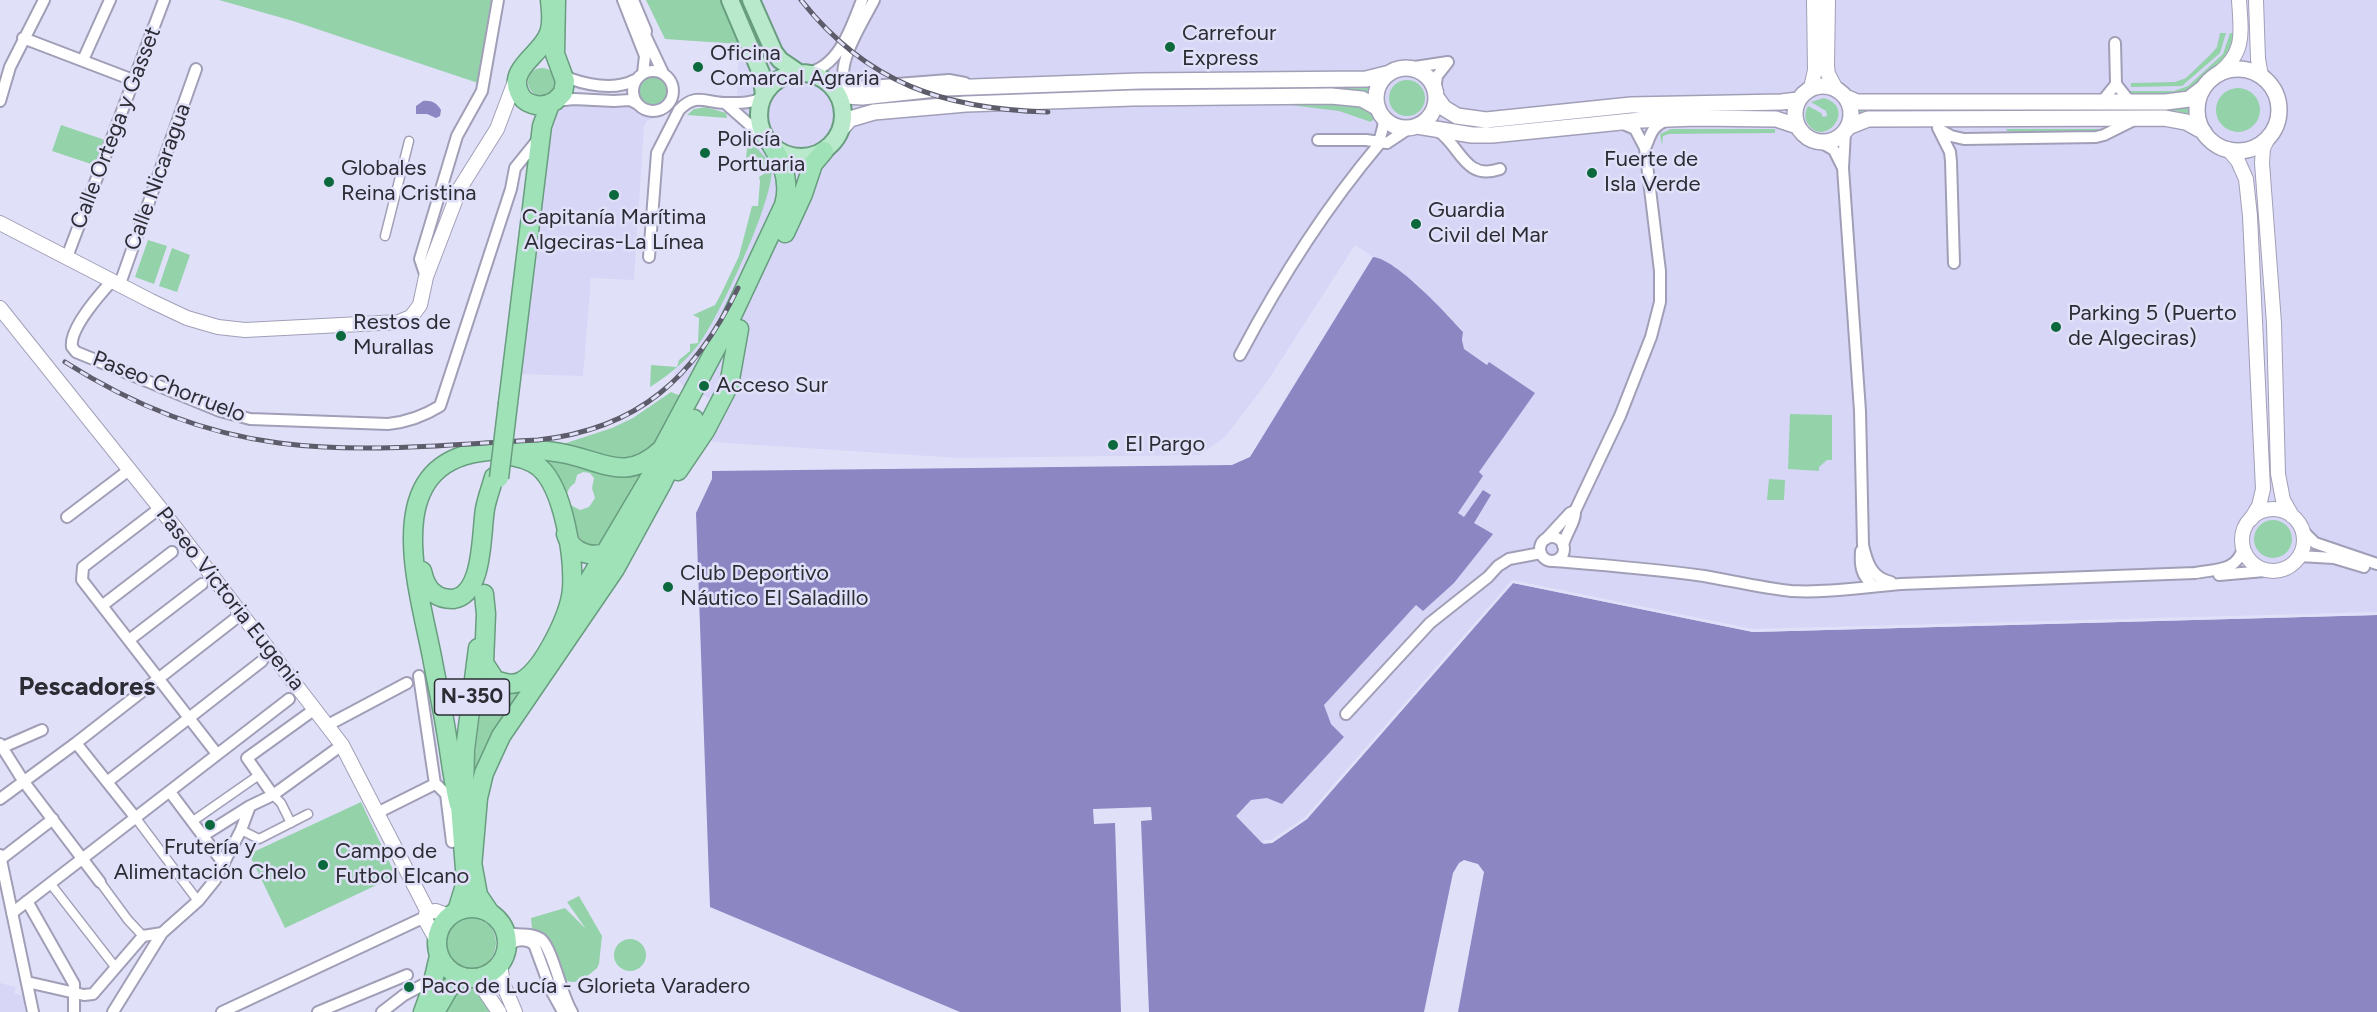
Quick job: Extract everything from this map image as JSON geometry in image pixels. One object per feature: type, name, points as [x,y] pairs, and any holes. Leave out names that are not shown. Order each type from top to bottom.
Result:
[{"type":"highway","points":[[522,69],[546,40],[552,19],[550,0]]},
{"type":"highway","name":"N-350","points":[[534,103],[565,87],[562,70],[555,54],[556,0]]},
{"type":"highway","points":[[522,69],[543,58],[562,70]]},
{"type":"highway","name":"N-350","points":[[423,1012],[434,979],[441,926],[453,914],[462,899],[466,882],[459,805],[462,746],[542,126],[534,103],[519,92],[522,69]]},
{"type":"highway","name":"N-350","points":[[506,404],[538,123],[534,103]]},
{"type":"highway","points":[[459,805],[415,565],[414,521],[418,495],[424,483],[433,473],[454,459],[480,452],[548,450],[607,467],[624,469],[646,463],[662,450],[723,335],[784,205],[786,190],[784,168],[770,143]]},
{"type":"highway","points":[[472,867],[478,798],[484,773],[501,736],[615,569],[639,526],[739,329],[803,194],[813,164],[824,151]]},
{"type":"highway","points":[[639,526],[705,431],[729,386],[739,329]]},
{"type":"highway","points":[[701,405],[705,431]]},
{"type":"highway","points":[[484,594],[486,614],[484,663],[495,680],[513,684],[521,681],[541,661],[662,459],[662,450]]},
{"type":"highway","points":[[497,478],[485,508],[478,567],[471,587],[457,598],[450,599],[436,595],[430,590],[423,577],[419,543],[422,506],[426,493],[436,480],[463,462],[494,456],[511,456],[527,459],[540,468],[553,485],[570,543],[579,550],[596,556],[604,554],[628,537],[657,484],[664,477]]},
{"type":"highway","name":"N-350","points":[[497,478],[465,750],[464,790],[472,867],[478,895],[490,913],[502,924],[506,939]]},
{"type":"highway","points":[[558,631],[572,591],[571,563],[566,532]]},
{"type":"highway","points":[[453,914],[471,908],[490,913]]},
{"type":"highway","points":[[435,1012],[449,988],[470,978],[490,974],[500,964],[506,939]]},
{"type":"highway","points":[[438,948],[448,970],[470,978]]},
{"type":"main road","points":[[730,0],[761,73],[764,96],[759,119],[770,143],[781,152],[794,157],[810,157],[824,151],[835,141],[850,119],[860,115],[966,104],[1132,98],[1331,96],[1362,99],[1398,127],[1436,129],[1472,135],[1618,122],[1764,118],[1784,120],[1797,126],[1809,139],[1822,143],[1834,140],[1854,123],[1868,119],[2177,119],[2193,124],[2214,143],[2228,149],[2251,148],[2269,136],[2277,123],[2279,108],[2276,93],[2261,76],[2240,69],[2218,74],[2188,99],[2178,101],[1857,102],[1823,86],[1811,88],[1798,100],[1794,114],[1797,126]]},
{"type":"main road","points":[[751,0],[774,52],[780,60],[803,73],[823,79],[846,96],[862,97],[945,88],[1140,81],[1366,79],[1408,68],[1425,75],[1444,108],[1457,116],[1486,120],[1631,105],[1798,100]]},
{"type":"main road","points":[[764,96],[781,79],[803,73]]},
{"type":"main road","points":[[1381,112],[1377,99],[1378,87],[1390,73]]},
{"type":"main road","points":[[2202,89],[2197,111],[2204,132]]},
{"type":"main road","points":[[835,90],[844,112],[842,128]]},
{"type":"main road","points":[[1840,93],[1851,115],[1846,130]]},
{"type":"main road","points":[[1414,127],[1431,114],[1436,94]]},
{"type":"street","points":[[0,101],[10,67],[44,0]]},
{"type":"street","points":[[83,60],[110,0]]},
{"type":"street","name":"Calle Ortega y Gasset","points":[[67,257],[164,0]]},
{"type":"street","points":[[426,277],[420,258],[457,136],[482,91],[498,0]]},
{"type":"street","points":[[623,0],[645,56],[639,77],[632,90],[636,103]]},
{"type":"street","points":[[633,0],[646,31],[645,35],[663,74]]},
{"type":"street","points":[[803,73],[823,69],[833,60],[862,0]]},
{"type":"street","points":[[874,0],[843,62],[842,72],[846,83],[858,87],[949,80],[989,87]]},
{"type":"street","points":[[1811,88],[1815,70],[1814,0]]},
{"type":"street","points":[[1828,0],[1826,22],[1828,75],[1840,93]]},
{"type":"street","points":[[2218,74],[2230,64],[2239,47],[2241,38],[2240,0]]},
{"type":"street","points":[[2256,0],[2258,59],[2261,76]]},
{"type":"street","points":[[23,38],[133,80]]},
{"type":"street","points":[[2115,43],[2116,84],[2127,98],[2134,102]]},
{"type":"street","points":[[1408,68],[1454,61],[1437,76],[1436,94]]},
{"type":"street","name":"Calle Nicaragua","points":[[115,282],[145,214],[196,69]]},
{"type":"street","points":[[0,223],[187,318],[218,327],[245,330],[399,322],[411,317],[417,310],[426,277],[460,188],[496,129],[534,103],[565,99],[614,101],[619,99],[636,103],[652,111],[667,106],[673,92],[671,81],[663,74],[653,70],[626,85],[619,85],[584,83],[562,70]]},
{"type":"street","points":[[2099,102],[2116,84]]},
{"type":"street","points":[[649,257],[657,153],[684,104],[705,99],[724,103],[754,102],[764,96]]},
{"type":"street","points":[[724,103],[770,143]]},
{"type":"street","points":[[1240,355],[1261,316],[1344,187],[1380,143],[1384,129],[1381,112]]},
{"type":"street","points":[[1949,141],[2096,137],[2104,135],[2127,121],[2145,118]]},
{"type":"street","points":[[1645,148],[1650,132],[1655,126],[1670,119]]},
{"type":"street","points":[[1922,119],[1931,122],[1949,141]]},
{"type":"street","points":[[1954,263],[1949,141],[1954,128],[1963,119]]},
{"type":"street","points":[[1554,561],[1561,557],[1567,531],[1575,516],[1575,511],[1620,416],[1651,337],[1658,312],[1660,271],[1645,148],[1635,129],[1618,122]]},
{"type":"street","points":[[1318,140],[1366,140],[1387,143],[1414,127]]},
{"type":"street","points":[[1436,129],[1452,142],[1462,160],[1477,169],[1493,171],[1500,169]]},
{"type":"street","points":[[1846,130],[1843,168],[1859,401],[1863,545],[1872,572],[1887,581],[1901,584]]},
{"type":"street","points":[[2269,136],[2263,148],[2262,163],[2274,323],[2278,474],[2283,500],[2292,516],[2314,543],[2377,564]]},
{"type":"street","points":[[385,236],[409,141]]},
{"type":"street","name":"Paseo Chorruelo","points":[[115,282],[84,315],[72,338],[71,344],[76,352],[220,411],[250,419],[388,424],[404,422],[429,413],[440,406],[511,189],[515,168],[536,142]]},
{"type":"street","points":[[1822,143],[1834,150],[1843,168]]},
{"type":"street","points":[[1575,511],[1570,513],[1541,545],[1541,553],[1546,559],[1703,576],[1790,591],[1850,591],[1901,584],[2195,573],[2232,566],[2240,559],[2243,548],[2242,536],[2259,506],[2263,489],[2254,256],[2247,179],[2238,161],[2228,149]]},
{"type":"street","points":[[511,189],[521,179],[528,181],[530,185]]},
{"type":"street","name":"Paseo Victoria Eugenia","points":[[0,308],[160,508],[342,745],[427,914],[438,948]]},
{"type":"street","points":[[67,517],[129,470]]},
{"type":"street","points":[[160,508],[83,567],[81,580],[103,605],[217,754]]},
{"type":"street","points":[[2251,519],[2262,511],[2274,509],[2292,516]]},
{"type":"street","points":[[2195,573],[2209,576],[2276,570],[2290,565],[2299,556],[2304,544],[2303,531]]},
{"type":"street","points":[[1546,539],[1554,538],[1585,563]]},
{"type":"street","points":[[1828,591],[1847,588],[1855,584],[1861,569],[1863,545]]},
{"type":"street","points":[[2243,548],[2254,564],[2266,570],[2276,570]]},
{"type":"street","points":[[103,605],[172,552]]},
{"type":"street","points":[[1346,714],[1430,623],[1488,577],[1498,566],[1509,559],[1541,553]]},
{"type":"street","points":[[2299,556],[2334,558],[2377,570]]},
{"type":"street","points":[[1861,569],[1865,578],[1874,586]]},
{"type":"street","points":[[129,640],[202,584]]},
{"type":"street","points":[[0,800],[240,615]]},
{"type":"street","points":[[107,782],[262,661]]},
{"type":"street","points":[[419,676],[435,784]]},
{"type":"street","points":[[328,725],[407,683]]},
{"type":"street","points":[[12,913],[289,699]]},
{"type":"street","points":[[291,823],[281,803],[247,758],[315,709]]},
{"type":"street","points":[[42,730],[2,745],[24,782],[128,920],[143,936]]},
{"type":"street","points":[[76,743],[198,901]]},
{"type":"street","points":[[204,835],[250,806],[273,795],[342,745]]},
{"type":"street","points":[[193,821],[259,775]]},
{"type":"street","points":[[377,813],[435,784],[442,787],[446,794],[452,842]]},
{"type":"street","points":[[170,792],[224,864]]},
{"type":"street","points":[[113,1012],[162,933],[198,901],[224,864],[250,806]]},
{"type":"street","points":[[241,830],[259,839],[308,814]]},
{"type":"street","points":[[33,1012],[0,857],[53,819]]},
{"type":"street","points":[[50,883],[116,968]]},
{"type":"street","points":[[27,901],[74,984],[74,1012]]},
{"type":"street","points":[[222,1012],[427,914],[436,911],[453,914]]},
{"type":"street","points":[[27,982],[75,993],[93,994],[143,936],[162,933]]},
{"type":"street","points":[[506,939],[513,935],[533,936],[544,943],[549,951],[564,999],[572,1012]]},
{"type":"street","points":[[506,939],[526,940],[534,944],[551,990],[563,1012]]},
{"type":"street","points":[[500,964],[503,984],[515,1012]]},
{"type":"street","points":[[318,1012],[407,975]]},
{"type":"street","points":[[470,978],[499,1012]]},
{"type":"street","points":[[382,1012],[404,995],[434,979]]},
{"type":"shaded area","points":[[721,0],[2377,0],[2377,615],[1753,632],[1307,819],[1272,843],[1263,844],[1235,817],[1251,800],[1267,798],[1276,800],[1344,738],[1331,724],[1324,705],[1416,605],[1423,611],[1493,534],[1474,523],[1491,496],[1483,491],[1464,517],[1458,514],[1483,476],[1478,473],[1535,393],[1463,349],[1463,331],[1410,278],[1355,245],[1267,382],[1225,437],[1200,455],[959,458],[712,442],[712,430],[724,406],[681,384],[673,373],[704,337],[744,258],[766,198],[772,168],[770,161],[762,155],[736,116],[739,44]]},
{"type":"shaded area","points":[[423,101],[438,106],[441,110],[440,116],[436,118],[427,114],[416,114],[416,106]]},
{"type":"shaded area","points":[[566,104],[635,107],[648,116],[658,116],[647,121],[644,126],[634,280],[591,278],[583,376],[515,374],[547,117]]},
{"type":"shaded area","points":[[1373,257],[1394,267],[1433,300],[1463,332],[1464,349],[1487,365],[1489,362],[1535,393],[1479,472],[1483,476],[1458,513],[1464,517],[1483,490],[1491,495],[1474,523],[1493,534],[1454,583],[1423,611],[1416,605],[1324,705],[1331,724],[1344,737],[1282,804],[1267,798],[1251,800],[1236,816],[1262,843],[1272,843],[1307,819],[1513,583],[1753,632],[2377,615],[2377,1012],[1458,1012],[1484,872],[1478,864],[1464,860],[1459,863],[1453,873],[1424,1012],[1149,1012],[1141,821],[1152,820],[1151,807],[1093,809],[1094,824],[1115,823],[1121,1012],[960,1012],[710,907],[696,513],[712,479],[712,471],[1232,465],[1250,457]]},
{"type":"shaded area","points":[[0,983],[16,987],[14,993],[23,996],[25,1012],[0,1012]]},
{"type":"green space","points":[[219,0],[493,0],[478,83],[293,21]]},
{"type":"green space","points":[[646,0],[721,0],[739,44],[665,39]]},
{"type":"green space","points":[[2220,33],[2226,33],[2220,53],[2182,86],[2131,87],[2131,83],[2175,82],[2186,78],[2217,47]]},
{"type":"green space","points":[[2230,33],[2234,33],[2228,52],[2221,62],[2191,89],[2168,95],[2152,96],[2131,93],[2130,91],[2174,91],[2188,86],[2223,54]]},
{"type":"green space","points":[[542,68],[552,72],[556,82],[552,92],[542,96],[532,92],[528,82],[532,72]]},
{"type":"green space","points":[[653,77],[663,81],[667,91],[663,101],[653,105],[643,101],[639,91],[643,81]]},
{"type":"green space","points":[[1407,80],[1420,85],[1425,98],[1420,111],[1407,116],[1394,111],[1389,98],[1394,85]]},
{"type":"green space","points":[[1375,85],[1372,95],[1338,89],[1258,90],[1258,87]]},
{"type":"green space","points":[[2238,88],[2253,95],[2260,110],[2253,125],[2238,132],[2223,125],[2216,110],[2223,95]]},
{"type":"green space","points":[[1824,98],[1834,103],[1838,110],[1838,117],[1835,124],[1822,132],[1808,124],[1805,115],[1808,106],[1821,113],[1823,117],[1827,116],[1826,111],[1811,102]]},
{"type":"green space","points":[[1326,103],[1364,107],[1376,116],[1371,122],[1339,111],[1282,104]]},
{"type":"green space","points":[[2190,106],[2190,115],[2176,111],[1858,114],[1857,108],[2174,110]]},
{"type":"green space","points":[[706,107],[726,113],[727,118],[687,115],[694,109]]},
{"type":"green space","points":[[61,125],[105,140],[97,166],[52,151]]},
{"type":"green space","points":[[1671,129],[1775,129],[1775,133],[1669,134],[1663,136],[1662,145],[1660,134]]},
{"type":"green space","points":[[2006,129],[2098,129],[2098,132],[2018,132]]},
{"type":"green space","points":[[748,131],[758,149],[771,164],[771,178],[757,224],[734,279],[703,338],[679,366],[650,387],[651,365],[677,367],[679,360],[690,351],[690,344],[698,343],[699,318],[693,315],[715,305],[739,256],[752,206],[758,206],[759,177],[765,173],[752,156],[746,158],[748,139],[743,139],[743,132]]},
{"type":"green space","points":[[148,240],[167,246],[154,284],[135,277]]},
{"type":"green space","points":[[172,248],[190,255],[177,292],[159,286]]},
{"type":"green space","points":[[671,392],[683,397],[650,450],[638,456],[617,459],[563,444],[612,428],[633,418]]},
{"type":"green space","points":[[1790,414],[1832,415],[1832,460],[1827,460],[1819,467],[1819,471],[1788,469]]},
{"type":"green space","points":[[547,459],[610,475],[635,475],[648,471],[648,475],[597,548],[587,544],[575,531],[560,481]],"holes":[[[583,472],[590,473],[594,478],[592,488],[595,498],[589,507],[580,510],[569,504],[568,492],[575,483],[577,475]]]},
{"type":"green space","points":[[1769,479],[1785,480],[1784,500],[1767,500]]},
{"type":"green space","points":[[2273,520],[2280,521],[2286,526],[2291,532],[2291,546],[2286,552],[2280,557],[2273,558],[2266,557],[2260,552],[2255,546],[2254,539],[2255,532],[2260,526],[2266,521]]},
{"type":"green space","points":[[489,684],[504,692],[524,688],[475,788],[472,779],[483,689]]},
{"type":"green space","name":"Campo de Futbol Elcano","points":[[361,802],[396,876],[285,928],[249,854]]},
{"type":"green space","points":[[579,896],[602,936],[597,968],[582,980],[573,982],[563,979],[549,940],[532,929],[531,918],[565,908],[586,929],[567,902]]},
{"type":"green space","points":[[470,917],[480,919],[488,925],[494,933],[496,943],[494,953],[488,961],[480,967],[470,969],[460,967],[452,961],[446,953],[444,943],[446,933],[452,925],[460,919]]},
{"type":"green space","points":[[630,939],[641,944],[646,955],[641,966],[630,971],[619,966],[614,955],[619,944]]},
{"type":"green space","points":[[467,985],[477,989],[493,1012],[439,1012],[443,1004]]},
{"type":"pier","points":[[1512,580],[1753,629],[2377,612],[2377,615],[1753,632],[1513,583],[1307,819],[1272,843],[1263,844],[1264,840],[1271,840],[1305,817]]},
{"type":"railway","points":[[801,0],[826,29],[853,53],[881,72],[911,86],[975,105],[1048,112]]},
{"type":"railway","points":[[65,362],[115,391],[194,424],[279,443],[376,448],[538,440],[574,434],[606,424],[634,411],[660,393],[703,348],[738,288]]},
{"type":"place","name":"Carrefour Express","points":[[1170,47]]},
{"type":"place","name":"Oficina Comarcal Agraria","points":[[698,67]]},
{"type":"place","name":"Policía Portuaria","points":[[705,153]]},
{"type":"place","name":"Fuerte de Isla Verde","points":[[1592,173]]},
{"type":"place","name":"Globales Reina Cristina","points":[[329,182]]},
{"type":"place","name":"Capitanía Marítima Algeciras-La Línea","points":[[614,195]]},
{"type":"place","name":"Guardia Civil del Mar","points":[[1416,224]]},
{"type":"place","name":"Parking 5 (Puerto de Algeciras)","points":[[2056,327]]},
{"type":"place","name":"Restos de Murallas","points":[[341,336]]},
{"type":"place","name":"Acceso Sur","points":[[704,386]]},
{"type":"place","name":"El Pargo","points":[[1113,445]]},
{"type":"place","name":"Club Deportivo Náutico El Saladillo","points":[[668,587]]},
{"type":"place","name":"Frutería y Alimentación Chelo","points":[[210,825]]},
{"type":"place","name":"Campo de Futbol Elcano","points":[[323,865]]},
{"type":"place","name":"Paco de Lucía - Glorieta Varadero","points":[[409,987]]},
{"type":"district","name":"Pescadores","points":[[87,687]]}]
